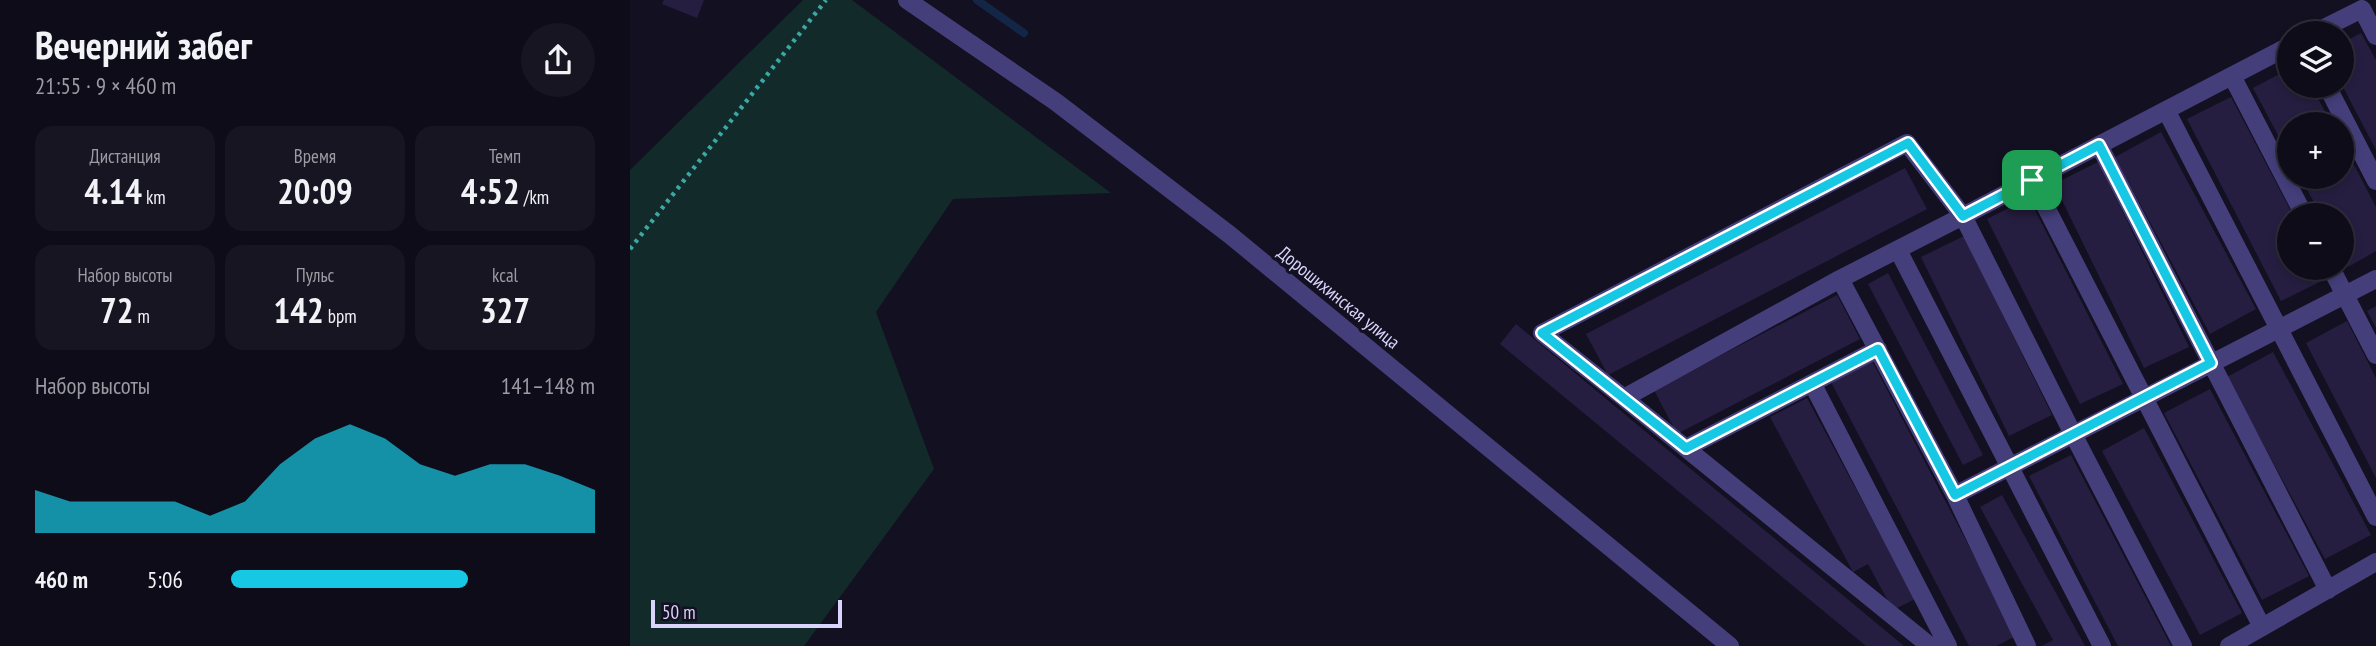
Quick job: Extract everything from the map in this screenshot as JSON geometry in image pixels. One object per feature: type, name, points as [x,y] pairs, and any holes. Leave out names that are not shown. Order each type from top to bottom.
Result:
[{"type":"street","name":"Дорошихинская улица","points":[[907,0],[1056,103],[1230,234],[1730,646]]},
{"type":"street","points":[[2338,21],[2362,9],[2376,36]]},
{"type":"street","points":[[1624,398],[1840,279],[2277,52]]},
{"type":"street","points":[[2232,76],[2298,203]]},
{"type":"street","points":[[2333,98],[2376,181]]},
{"type":"street","points":[[2166,110],[2376,517]]},
{"type":"street","points":[[1930,646],[1542,333],[1908,143],[1963,216],[2183,646]]},
{"type":"street","points":[[2099,145],[2328,590]]},
{"type":"street","points":[[2032,180],[2263,627]]},
{"type":"street","points":[[1898,250],[2102,646]]},
{"type":"street","points":[[1840,279],[1955,495],[2027,646]]},
{"type":"street","points":[[1955,495],[2376,279]]},
{"type":"street","points":[[2337,280],[2376,355]]},
{"type":"street","points":[[1686,448],[1878,349]]},
{"type":"street","points":[[1812,383],[1948,646]]},
{"type":"street","points":[[2229,646],[2376,562]]},
{"type":"path","points":[[630,249],[826,0]]},
{"type":"green space","points":[[803,0],[852,0],[1111,193],[953,199],[876,312],[934,469],[804,646],[630,646],[630,170]]},
{"type":"building","points":[[664,0],[704,0],[697,18],[662,4]]},
{"type":"building","points":[[2361,33],[2376,60],[2376,150],[2349,98],[2354,98],[2354,37]]},
{"type":"building","points":[[2277,75],[2277,98],[2318,98],[2325,112],[2277,112],[2277,133],[2253,88]]},
{"type":"building","points":[[2231,97],[2287,203],[2277,203],[2277,280],[2324,280],[2281,301],[2187,119]]},
{"type":"building","points":[[2161,132],[2256,309],[2210,334],[2115,157]]},
{"type":"building","points":[[2098,162],[2189,347],[2144,368],[2054,184]]},
{"type":"building","points":[[2354,165],[2376,207],[2376,251],[2354,264],[2354,203],[2314,203],[2307,189],[2354,189]]},
{"type":"building","points":[[1905,168],[1927,209],[1608,375],[1586,334]]},
{"type":"building","points":[[2029,198],[2123,384],[2080,404],[1987,219]]},
{"type":"building","points":[[1964,236],[2052,415],[2009,436],[1921,257]]},
{"type":"building","points":[[1888,273],[1983,455],[1963,465],[1868,284]]},
{"type":"building","points":[[1837,295],[1860,339],[1677,434],[1654,390]]},
{"type":"building","points":[[2376,306],[2376,328],[2367,311]]},
{"type":"building","points":[[2347,321],[2376,378],[2376,478],[2306,343]]},
{"type":"building","points":[[1516,324],[1904,646],[1866,646],[1500,344]]},
{"type":"building","points":[[2273,352],[2371,535],[2325,559],[2227,377]]},
{"type":"building","points":[[1872,361],[2016,636],[1996,646],[1969,646],[1831,382]]},
{"type":"building","points":[[2210,389],[2309,576],[2262,600],[2164,413]]},
{"type":"building","points":[[1807,398],[1915,599],[1893,610],[1868,564],[1853,572],[1770,417]]},
{"type":"building","points":[[2144,428],[2242,613],[2200,635],[2102,451]]},
{"type":"building","points":[[2071,455],[2171,646],[2118,646],[2029,476]]},
{"type":"building","points":[[2002,495],[2085,646],[2042,646],[2053,640],[1980,507]]},
{"type":"waterway","points":[[977,0],[1024,33]]},
{"type":"route","points":[[1908,143],[1963,216],[2032,180],[2099,145],[2211,363],[1955,495],[1878,349],[1686,448],[1542,333],[1908,143]]}]
